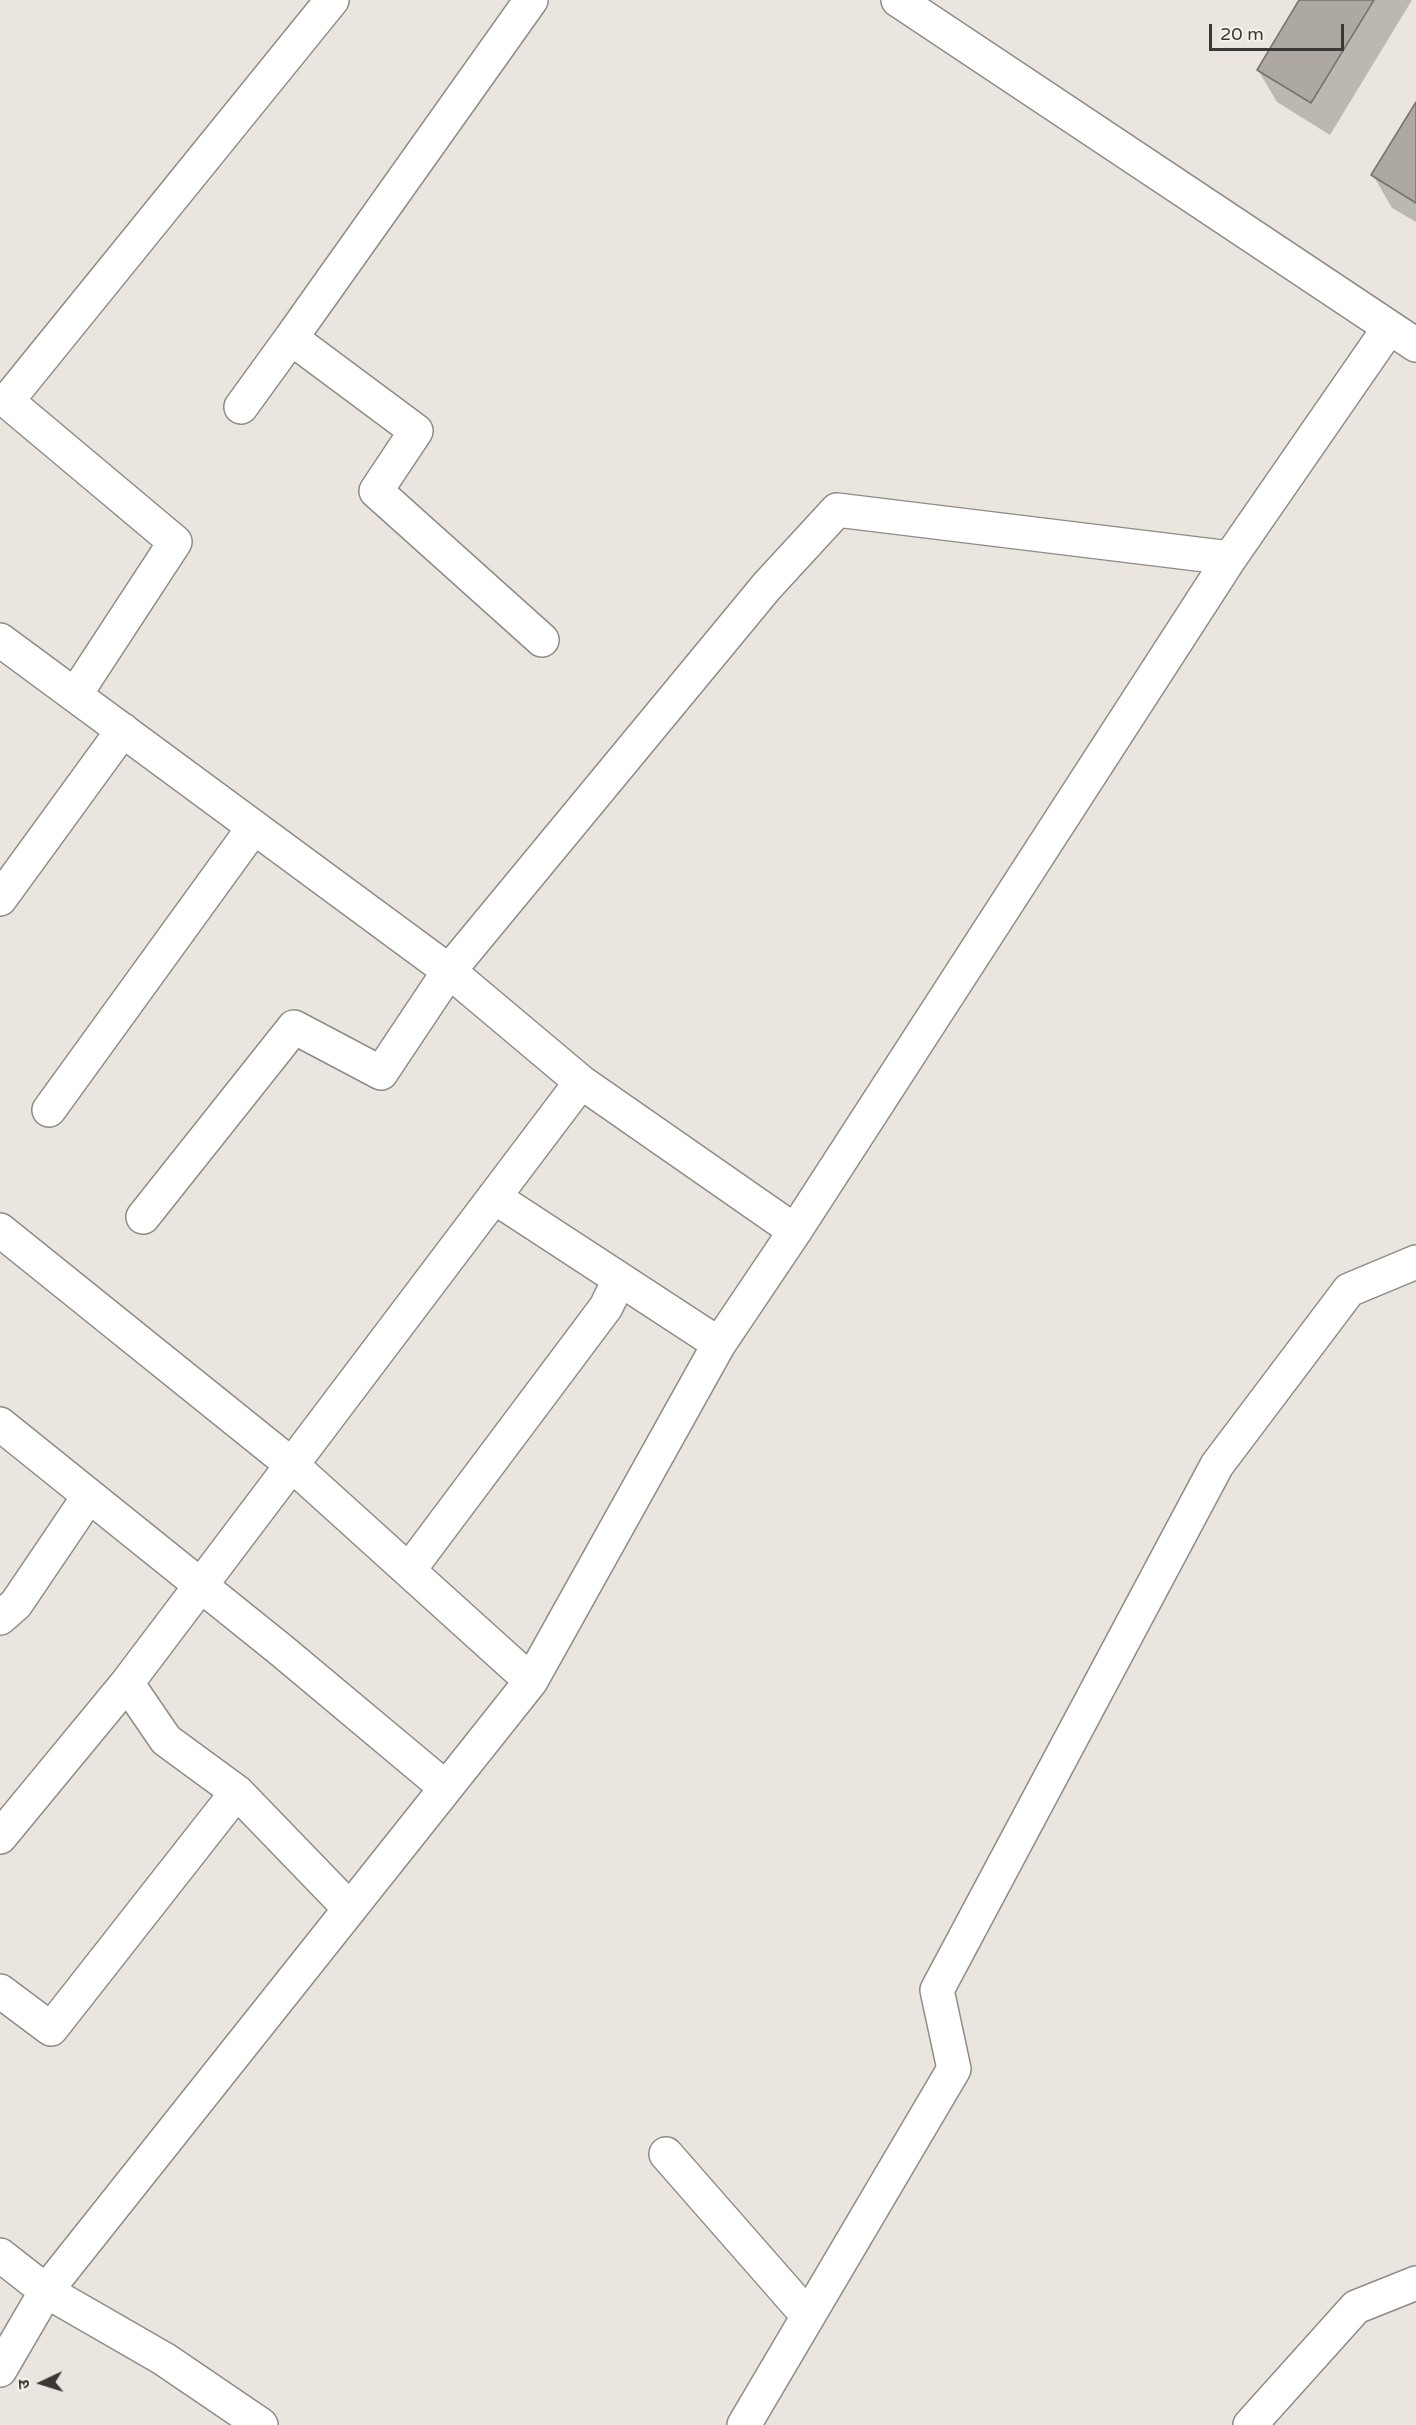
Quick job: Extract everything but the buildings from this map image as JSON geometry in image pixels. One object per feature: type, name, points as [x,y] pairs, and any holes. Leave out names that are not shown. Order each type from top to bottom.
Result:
[{"type":"street","points":[[75,695],[176,542],[7,401],[332,0]]},
{"type":"street","points":[[241,407],[531,0]]},
{"type":"street","points":[[0,2370],[46,2291],[531,1681],[719,1344],[795,1231],[1230,558],[1402,337],[898,0]]},
{"type":"street","points":[[291,338],[416,431],[376,491],[542,640]]},
{"type":"street","points":[[143,1217],[294,1027],[381,1073],[449,971],[767,586],[837,510],[1230,558]]},
{"type":"street","points":[[0,640],[449,971],[581,1082],[795,1231]]},
{"type":"street","points":[[0,899],[123,730]]},
{"type":"street","points":[[49,1110],[254,827]]},
{"type":"street","points":[[0,1837],[127,1683],[581,1082]]},
{"type":"street","points":[[494,1197],[719,1344]]},
{"type":"street","points":[[0,1230],[152,1350],[291,1465],[531,1681]]},
{"type":"street","points":[[744,2425],[954,2069],[937,1990],[1217,1465],[1349,1290],[1416,1262]]},
{"type":"street","points":[[409,1570],[606,1307],[619,1280]]},
{"type":"street","points":[[0,1424],[446,1788]]},
{"type":"street","points":[[5,1604],[89,1496]]},
{"type":"street","points":[[127,1683],[166,1740],[237,1792],[350,1909]]},
{"type":"street","points":[[0,1990],[51,2029],[237,1792]]},
{"type":"street","points":[[666,2154],[808,2316]]},
{"type":"street","points":[[0,2255],[46,2291],[164,2359],[246,2421]]},
{"type":"street","points":[[1250,2425],[1356,2307],[1416,2283]]}]
